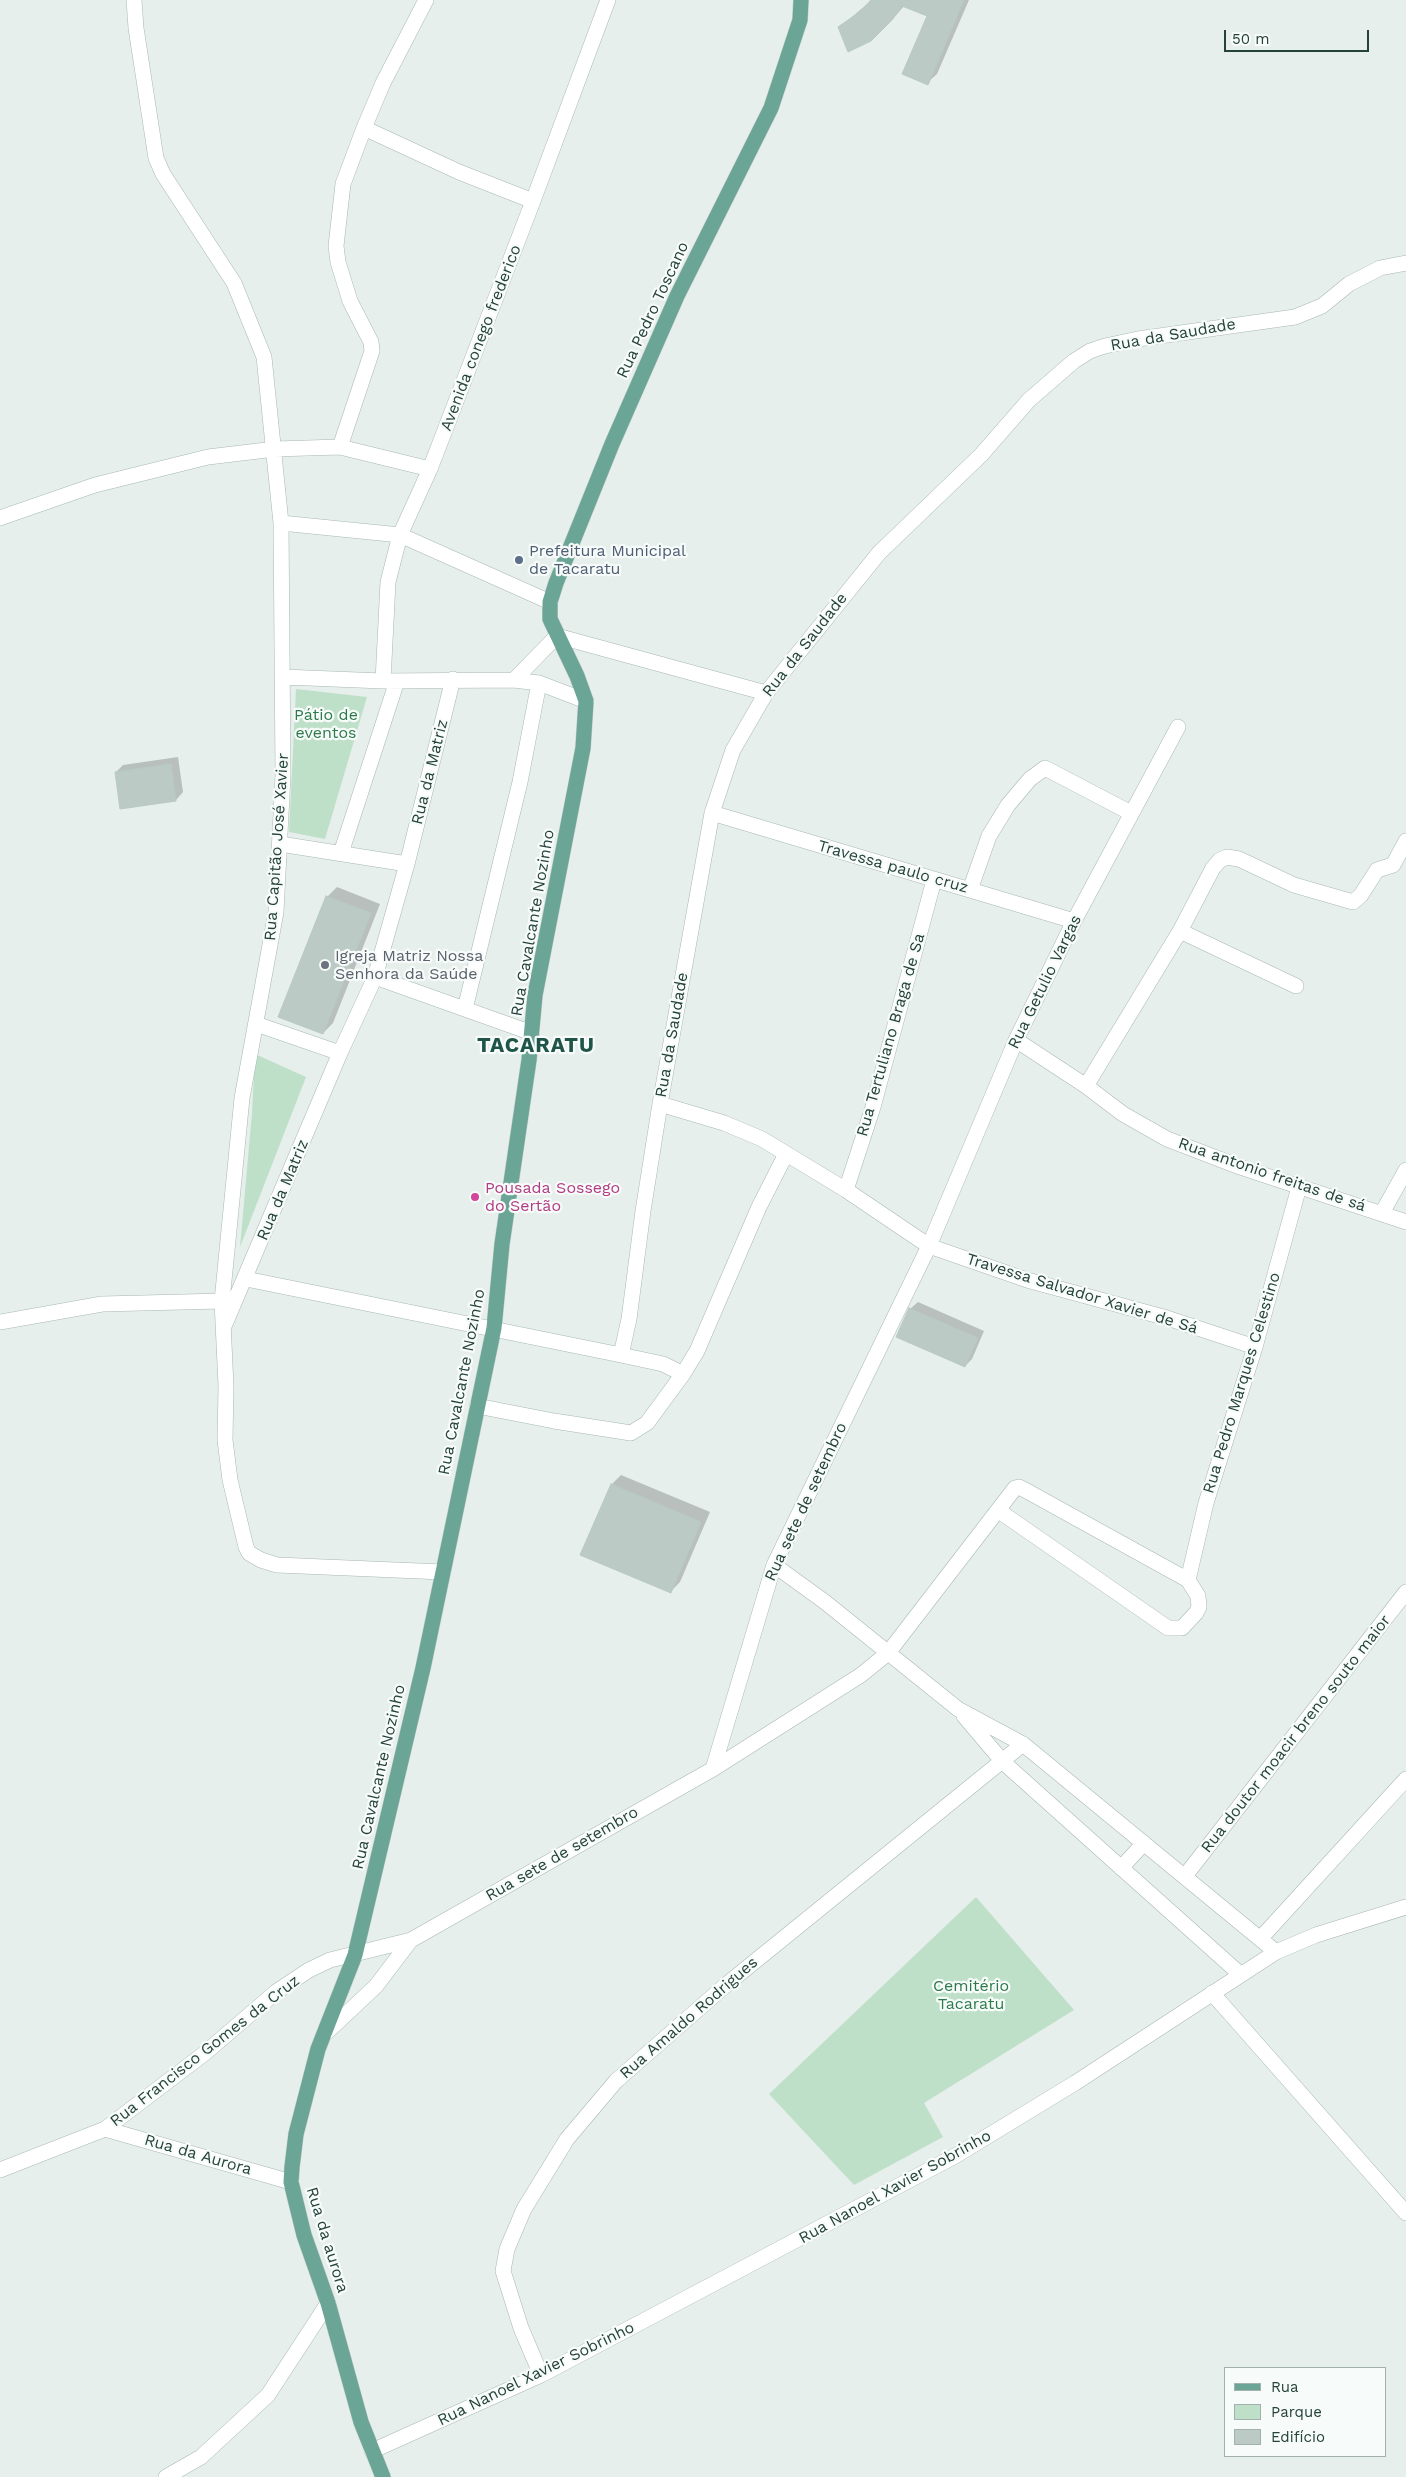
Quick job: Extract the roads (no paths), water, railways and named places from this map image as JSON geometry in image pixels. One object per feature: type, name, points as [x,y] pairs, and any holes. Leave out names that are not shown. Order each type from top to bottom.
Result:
[{"type":"main road","name":"Rua Pedro Toscano","points":[[557,636],[550,619],[550,602],[556,583],[608,453],[677,296],[771,108],[800,20],[801,0]]},
{"type":"main road","name":"Rua Cavalcante Nozinho","points":[[355,1955],[443,1572],[494,1328],[502,1244],[532,1033],[535,995],[583,748],[586,701],[577,676],[557,636]]},
{"type":"main road","name":"Rua da aurora","points":[[355,1955],[327,2032],[318,2049],[296,2134],[291,2182],[304,2235],[328,2303],[361,2422],[383,2477]]},
{"type":"street","name":"Rua Capitão José Xavier","points":[[134,0],[136,28],[156,158],[163,174],[234,282],[264,357],[275,449],[281,523],[283,775],[276,912],[242,1098],[222,1301],[225,1440],[235,1506],[249,1552],[261,1560],[276,1565],[443,1572]]},
{"type":"street","points":[[340,447],[372,351],[371,342],[350,300],[338,262],[336,246],[343,184],[383,83],[426,0]]},
{"type":"street","name":"Avenida conego frederico","points":[[341,853],[390,681],[388,582],[400,535],[430,469],[608,0]]},
{"type":"street","points":[[364,128],[459,172],[533,201]]},
{"type":"street","name":"Rua da Saudade","points":[[622,1355],[629,1319],[643,1210],[660,1104],[712,813],[734,750],[766,693],[879,553],[974,462],[1029,400],[1074,361],[1106,346],[1138,339],[1294,317],[1322,306],[1349,284],[1380,268],[1406,263]]},
{"type":"street","points":[[0,518],[95,485],[208,458],[275,449],[340,447],[430,469]]},
{"type":"street","points":[[281,523],[400,535],[550,602]]},
{"type":"street","points":[[514,680],[557,636],[766,693]]},
{"type":"street","points":[[283,677],[390,681],[514,680],[539,683],[586,701]]},
{"type":"street","name":"Rua da Matriz","points":[[224,1326],[246,1279],[340,1052],[375,977],[406,864],[452,680]]},
{"type":"street","points":[[465,1009],[520,782],[539,683]]},
{"type":"street","name":"Rua Getulio Vargas","points":[[929,1246],[1016,1040],[1074,921],[1178,727]]},
{"type":"street","points":[[970,890],[989,836],[1008,805],[1030,778],[1045,768],[1131,814]]},
{"type":"street","name":"Travessa paulo cruz","points":[[712,813],[1074,921]]},
{"type":"street","points":[[1086,1086],[1180,931],[1215,865],[1226,857],[1239,859],[1294,885],[1353,902],[1361,895],[1377,870],[1393,865],[1406,841]]},
{"type":"street","points":[[280,844],[406,864]]},
{"type":"street","name":"Rua Tertuliano Braga de Sa","points":[[846,1190],[873,1108],[934,880]]},
{"type":"street","points":[[1180,931],[1296,986]]},
{"type":"street","points":[[375,977],[532,1033]]},
{"type":"street","points":[[256,1024],[340,1052]]},
{"type":"street","name":"Rua antonio freitas de sá","points":[[1016,1040],[1086,1086],[1123,1114],[1167,1139],[1300,1187],[1382,1212],[1406,1222]]},
{"type":"street","name":"Travessa Salvador Xavier de Sá","points":[[660,1104],[724,1123],[762,1139],[846,1190],[929,1246],[1027,1280],[1166,1318],[1255,1347]]},
{"type":"street","points":[[478,1406],[554,1422],[632,1433],[647,1423],[697,1351],[759,1207],[786,1154]]},
{"type":"street","points":[[1382,1212],[1406,1170]]},
{"type":"street","name":"Rua Pedro Marques Celestino","points":[[1188,1580],[1206,1503],[1255,1347],[1300,1187]]},
{"type":"street","name":"Rua sete de setembro","points":[[713,1768],[774,1565],[929,1246]]},
{"type":"street","points":[[246,1279],[622,1355],[663,1364],[682,1374]]},
{"type":"street","points":[[0,1322],[102,1304],[222,1301]]},
{"type":"street","points":[[1018,1486],[1188,1580],[1198,1596],[1199,1606],[1191,1620],[1182,1628],[1168,1628],[1002,1505],[1018,1486]]},
{"type":"street","name":"Rua sete de setembro","points":[[412,1940],[713,1768],[861,1675],[888,1652],[1002,1505]]},
{"type":"street","points":[[774,1565],[888,1652],[958,1709],[1004,1762],[1240,1974]]},
{"type":"street","name":"Rua doutor moacir breno souto maior","points":[[1186,1876],[1406,1592]]},
{"type":"street","points":[[958,1709],[1024,1744],[1276,1952]]},
{"type":"street","name":"Rua Amaldo Rodrigues","points":[[541,2375],[521,2328],[502,2270],[507,2249],[524,2209],[567,2139],[616,2080],[719,1990],[1024,1744]]},
{"type":"street","points":[[1260,1939],[1406,1779]]},
{"type":"street","points":[[1121,1868],[1144,1843]]},
{"type":"street","name":"Rua Nanoel Xavier Sobrinho","points":[[372,2451],[541,2375],[955,2156],[1075,2083],[1276,1952],[1316,1935],[1406,1907]]},
{"type":"street","points":[[327,2032],[376,1986],[412,1940]]},
{"type":"street","name":"Rua Francisco Gomes da Cruz","points":[[0,2170],[105,2129],[159,2090],[276,1992],[330,1960],[412,1940]]},
{"type":"street","points":[[1212,1993],[1366,2171],[1406,2213]]},
{"type":"street","name":"Rua da Aurora","points":[[105,2129],[291,2182]]},
{"type":"street","name":"Rua da Aurora","points":[[166,2477],[201,2457],[268,2394],[328,2303]]},
{"type":"place","name":"Prefeitura Municipal de Tacaratu","points":[[519,560]]},
{"type":"place","name":"Igreja Matriz Nossa Senhora da Saúde","points":[[325,965]]},
{"type":"place","name":"Pousada Sossego do Sertão","points":[[475,1197]]},
{"type":"district","name":"TACARATU","points":[[536,1046]]},
{"type":"park label","name":"Pátio de eventos","points":[[326,724]]},
{"type":"park label","name":"Cemitério Tacaratu","points":[[971,1995]]}]
